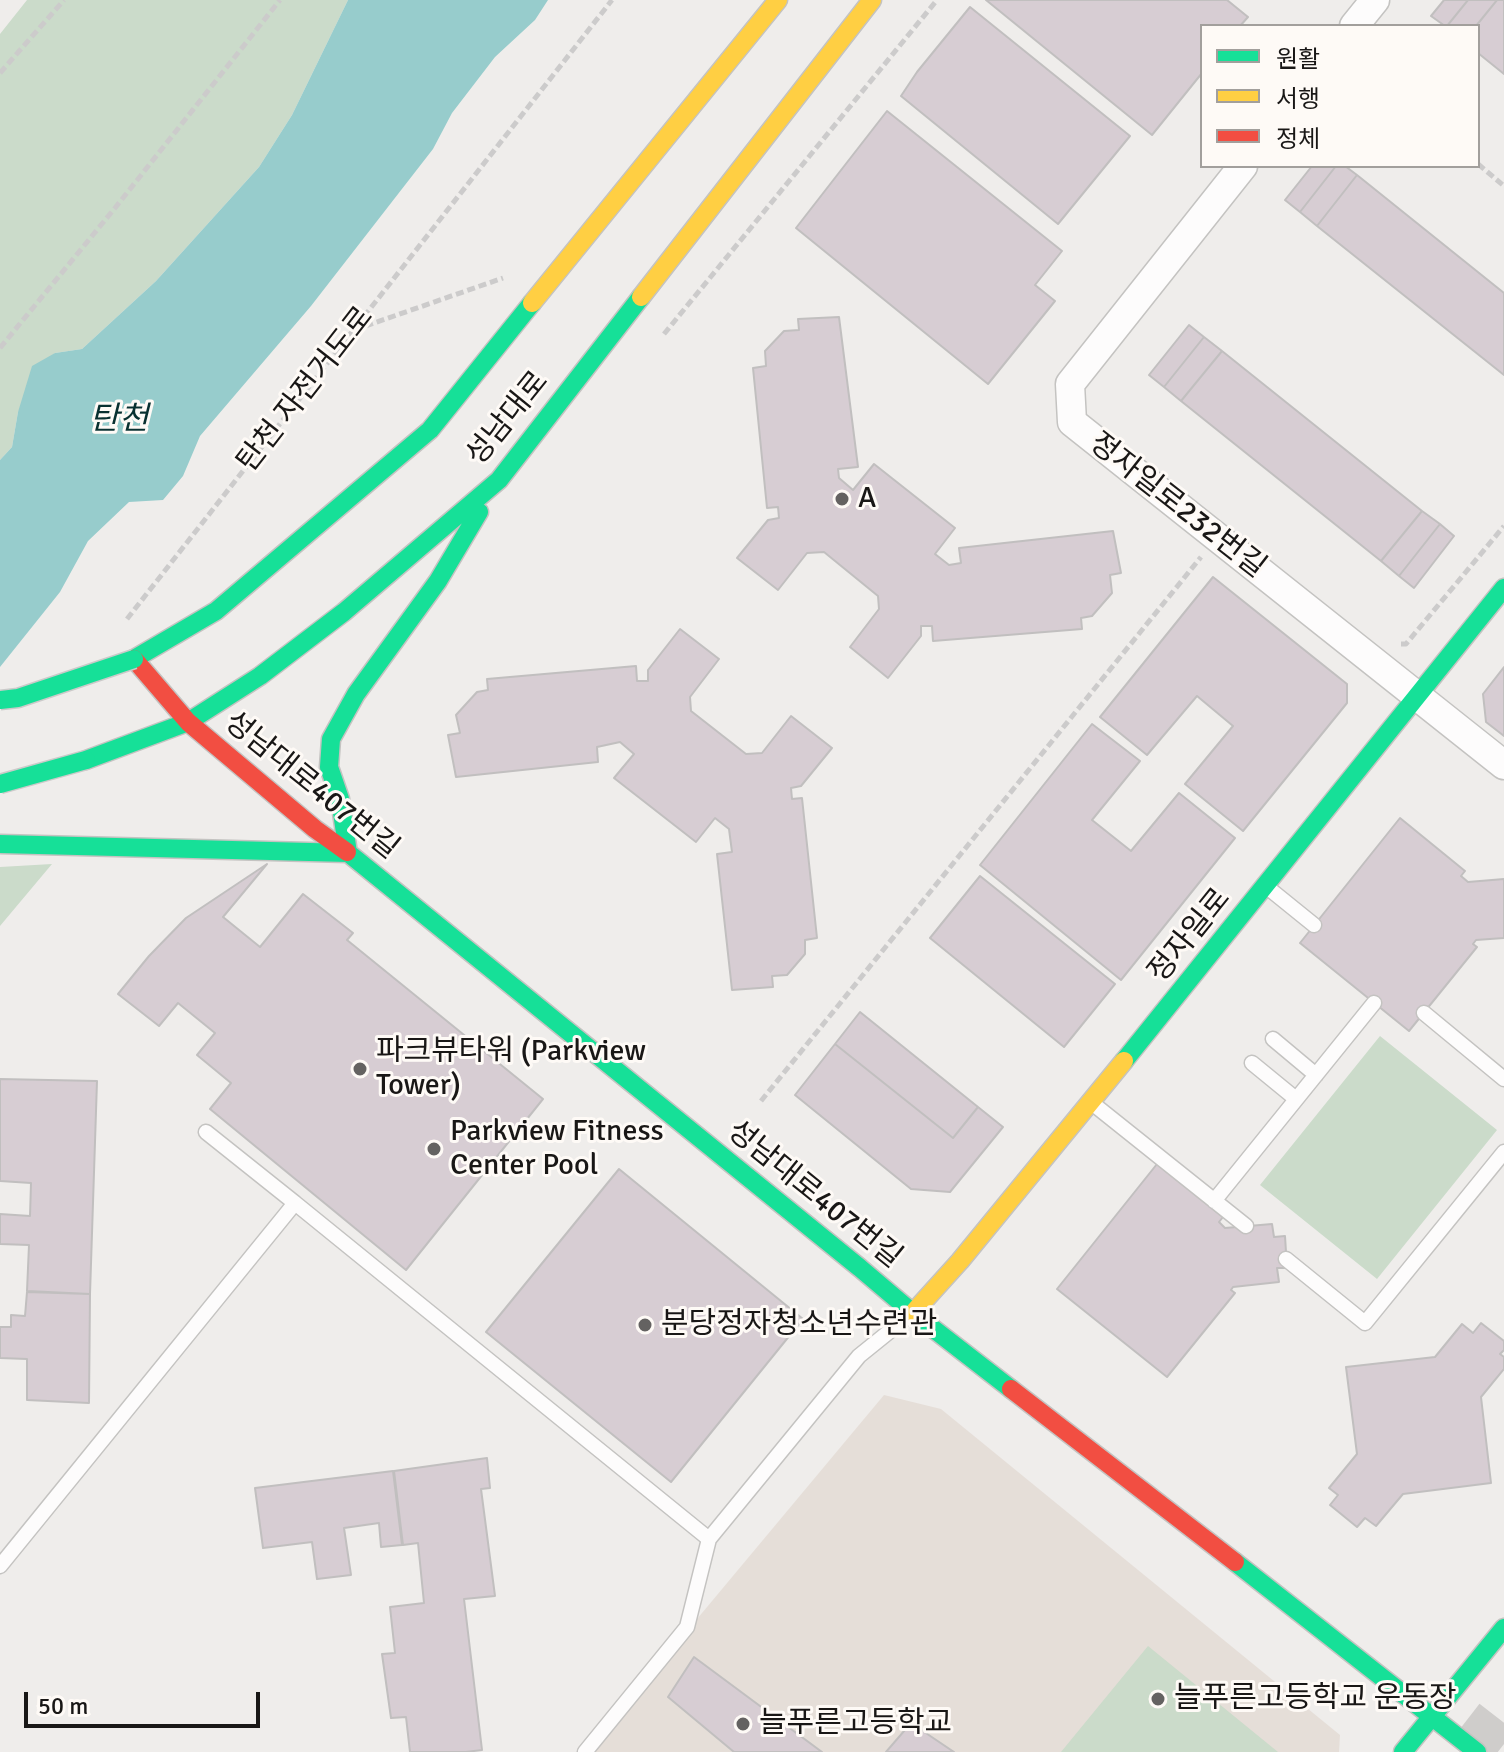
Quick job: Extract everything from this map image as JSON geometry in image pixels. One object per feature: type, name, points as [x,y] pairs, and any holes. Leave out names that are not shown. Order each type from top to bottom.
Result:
[{"type":"main road","name":"성남대로","points":[[0,700],[18,698],[134,659],[216,611],[430,430],[778,0]]},
{"type":"main road","name":"성남대로","points":[[0,784],[86,760],[188,722],[260,676],[332,621],[499,480],[872,0]]},
{"type":"main road","points":[[0,844],[348,853],[340,799],[329,767],[331,739],[356,694],[438,581],[499,480]]},
{"type":"main road","name":"정자일로","points":[[913,1313],[1091,1102],[1504,588]]},
{"type":"main road","name":"성남대로407번길","points":[[134,659],[188,722],[315,829],[913,1313],[1477,1752]]},
{"type":"main road","points":[[1403,1752],[1504,1628]]},
{"type":"street","points":[[1356,24],[1375,0]]},
{"type":"street","name":"정자일로232번길","points":[[1241,168],[1070,384],[1072,422],[1504,765]]},
{"type":"lane","points":[[1266,886],[1314,925]]},
{"type":"lane","points":[[1214,1201],[1374,1003]]},
{"type":"lane","points":[[1424,1013],[1504,1079]]},
{"type":"lane","points":[[1273,1039],[1316,1075]]},
{"type":"lane","points":[[1252,1063],[1296,1099]]},
{"type":"lane","points":[[1091,1102],[1246,1226]]},
{"type":"lane","points":[[206,1132],[709,1539]]},
{"type":"lane","points":[[1286,1259],[1365,1323],[1504,1152]]},
{"type":"lane","points":[[0,1566],[295,1203]]},
{"type":"lane","points":[[585,1752],[687,1627],[709,1539],[859,1356],[913,1313]]},
{"type":"path","points":[[0,73],[64,0]]},
{"type":"path","points":[[0,348],[280,0]]},
{"type":"path","name":"탄천 자전거도로","points":[[118,630],[612,0]]},
{"type":"path","points":[[663,336],[937,0]]},
{"type":"path","points":[[1480,166],[1504,186]]},
{"type":"path","points":[[353,330],[503,278]]},
{"type":"path","points":[[1379,665],[1396,645],[1406,644],[1504,526]]},
{"type":"path","points":[[761,1101],[1217,537]]},
{"type":"shaded area","points":[[884,1395],[941,1409],[1340,1735],[1339,1752],[586,1752]]},
{"type":"green space","points":[[27,0],[348,0],[292,115],[259,167],[156,281],[82,349],[55,353],[18,412],[12,447],[0,460],[0,34]]},
{"type":"green space","points":[[52,864],[0,926],[0,867]]},
{"type":"green space","points":[[1380,1036],[1497,1130],[1377,1279],[1260,1185]]},
{"type":"green space","name":"늘푸른고등학교 운동장","points":[[1148,1646],[1278,1752],[1061,1752]]},
{"type":"water","name":"탄천","points":[[348,0],[548,0],[535,20],[495,57],[452,113],[433,149],[311,306],[200,436],[183,476],[163,500],[129,502],[88,541],[60,592],[0,667],[0,460],[12,447],[18,412],[32,366],[55,353],[82,349],[156,281],[259,167],[292,115]]},
{"type":"building","points":[[986,0],[1227,0],[1248,17],[1242,24],[1200,24],[1200,75],[1152,135]]},
{"type":"building","points":[[1444,0],[1468,0],[1449,24],[1442,24],[1431,16]]},
{"type":"building","points":[[1468,0],[1497,0],[1478,24],[1449,24]]},
{"type":"building","points":[[1497,0],[1504,0],[1504,74],[1480,55],[1478,24]]},
{"type":"building","points":[[970,7],[1130,136],[1058,224],[901,96]]},
{"type":"building","points":[[887,111],[1062,251],[1035,285],[1055,301],[988,384],[796,228]]},
{"type":"building","points":[[1310,168],[1334,168],[1300,212],[1285,200]]},
{"type":"building","points":[[1334,168],[1348,168],[1357,175],[1317,226],[1300,212]]},
{"type":"building","points":[[1357,175],[1504,293],[1504,375],[1317,226]]},
{"type":"building","name":"A","points":[[839,317],[858,467],[838,469],[839,478],[853,490],[874,464],[955,528],[935,554],[949,565],[961,563],[959,548],[1113,531],[1121,573],[1110,575],[1112,593],[1092,616],[1081,618],[1082,629],[933,641],[932,626],[921,626],[921,636],[888,678],[850,647],[879,609],[878,596],[824,552],[807,553],[778,590],[737,558],[768,520],[779,518],[778,507],[767,508],[753,368],[766,366],[765,351],[784,331],[799,330],[798,319]]},
{"type":"building","points":[[1189,325],[1204,337],[1164,387],[1149,375]]},
{"type":"building","points":[[1204,337],[1222,351],[1181,401],[1164,387]]},
{"type":"building","points":[[1222,351],[1422,511],[1381,561],[1181,401]]},
{"type":"building","points":[[1422,511],[1440,524],[1399,576],[1381,561]]},
{"type":"building","points":[[1440,524],[1454,536],[1414,588],[1399,576]]},
{"type":"building","points":[[1213,577],[1347,684],[1347,703],[1243,831],[1185,784],[1233,726],[1197,696],[1147,755],[1100,717]]},
{"type":"building","points":[[680,629],[719,659],[690,697],[691,711],[746,754],[762,753],[791,716],[832,748],[801,786],[791,788],[792,799],[802,798],[817,938],[805,940],[805,954],[787,975],[772,976],[773,987],[732,990],[717,854],[732,852],[729,829],[715,818],[696,842],[614,778],[634,754],[620,742],[597,747],[598,762],[456,777],[448,735],[460,733],[456,715],[477,692],[488,690],[487,679],[636,666],[637,681],[648,681],[648,670]]},
{"type":"building","points":[[1504,667],[1504,736],[1486,722],[1483,694]]},
{"type":"building","points":[[1092,724],[1140,761],[1092,820],[1131,851],[1179,793],[1235,838],[1121,980],[980,865]]},
{"type":"building","points":[[1400,818],[1465,871],[1461,876],[1468,882],[1504,879],[1504,938],[1476,940],[1473,944],[1477,947],[1409,1031],[1300,943]]},
{"type":"building","name":"파크뷰타워 (Parkview Tower)","points":[[267,864],[223,917],[260,947],[303,894],[353,933],[347,940],[543,1099],[406,1270],[210,1109],[231,1083],[197,1055],[215,1033],[178,1003],[159,1026],[118,994],[186,918]]},
{"type":"building","points":[[980,876],[1115,984],[1064,1047],[930,938]]},
{"type":"building","points":[[860,1012],[978,1107],[953,1138],[835,1044]]},
{"type":"building","points":[[835,1044],[953,1138],[978,1107],[1003,1127],[950,1192],[911,1189],[795,1095]]},
{"type":"building","points":[[0,1079],[97,1081],[90,1294],[27,1291],[29,1245],[0,1244],[0,1214],[30,1216],[31,1183],[0,1181]]},
{"type":"building","points":[[1157,1164],[1223,1217],[1219,1222],[1225,1228],[1272,1224],[1274,1237],[1285,1236],[1287,1268],[1277,1268],[1279,1282],[1233,1287],[1231,1290],[1235,1293],[1167,1377],[1057,1289]]},
{"type":"building","name":"분당정자청소년수련관","points":[[619,1169],[803,1319],[671,1482],[486,1332]]},
{"type":"building","points":[[27,1292],[90,1294],[89,1403],[27,1400],[27,1359],[0,1358],[0,1327],[11,1327],[11,1315],[25,1316]]},
{"type":"building","points":[[1481,1323],[1504,1341],[1504,1350],[1500,1354],[1504,1357],[1504,1369],[1481,1397],[1491,1483],[1403,1494],[1376,1526],[1365,1518],[1357,1527],[1330,1505],[1338,1495],[1329,1488],[1357,1454],[1346,1367],[1435,1357],[1462,1324],[1473,1333]]},
{"type":"building","points":[[487,1458],[490,1488],[481,1489],[495,1596],[464,1599],[482,1750],[410,1752],[406,1717],[391,1718],[382,1654],[395,1653],[390,1607],[424,1603],[418,1543],[403,1545],[394,1471]]},
{"type":"building","points":[[393,1471],[402,1545],[381,1547],[379,1523],[344,1528],[351,1575],[317,1579],[312,1542],[263,1548],[255,1488]]},
{"type":"building","name":"늘푸른고등학교","points":[[694,1657],[822,1752],[734,1752],[668,1697]]},
{"type":"building","name":"늘푸른고등학교","points":[[911,1723],[954,1752],[886,1752]]},
{"type":"tunnel","points":[[1470,1752],[1504,1708]]},
{"type":"traffic: fast","points":[[86,760],[188,722],[260,676],[344,612],[499,480],[641,297]]},
{"type":"traffic: fast","points":[[134,659],[216,611],[430,430],[532,303]]},
{"type":"traffic: fast","points":[[0,844],[348,853],[340,799],[329,767],[331,739],[356,694],[438,581],[479,512]]},
{"type":"traffic: fast","points":[[1124,1061],[1504,588]]},
{"type":"traffic: fast","points":[[0,700],[18,698],[134,659]]},
{"type":"traffic: fast","points":[[0,784],[86,760]]},
{"type":"traffic: fast","points":[[347,852],[913,1313],[1011,1389]]},
{"type":"traffic: fast","points":[[1235,1562],[1477,1752]]},
{"type":"traffic: fast","points":[[1403,1752],[1504,1628]]},
{"type":"traffic: slow","points":[[532,303],[778,0]]},
{"type":"traffic: slow","points":[[641,297],[872,0]]},
{"type":"traffic: slow","points":[[913,1313],[960,1261],[1124,1061]]},
{"type":"traffic: jam","points":[[134,659],[188,722],[315,829],[347,852]]},
{"type":"traffic: jam","points":[[1011,1389],[1235,1562]]},
{"type":"place","name":"A","points":[[842,499]]},
{"type":"place","name":"파크뷰타워 (Parkview Tower)","points":[[360,1069]]},
{"type":"place","name":"Parkview Fitness Center Pool","points":[[434,1149]]},
{"type":"place","name":"분당정자청소년수련관","points":[[645,1325]]},
{"type":"place","name":"늘푸른고등학교 운동장","points":[[1158,1699]]},
{"type":"place","name":"늘푸른고등학교","points":[[743,1724]]}]
